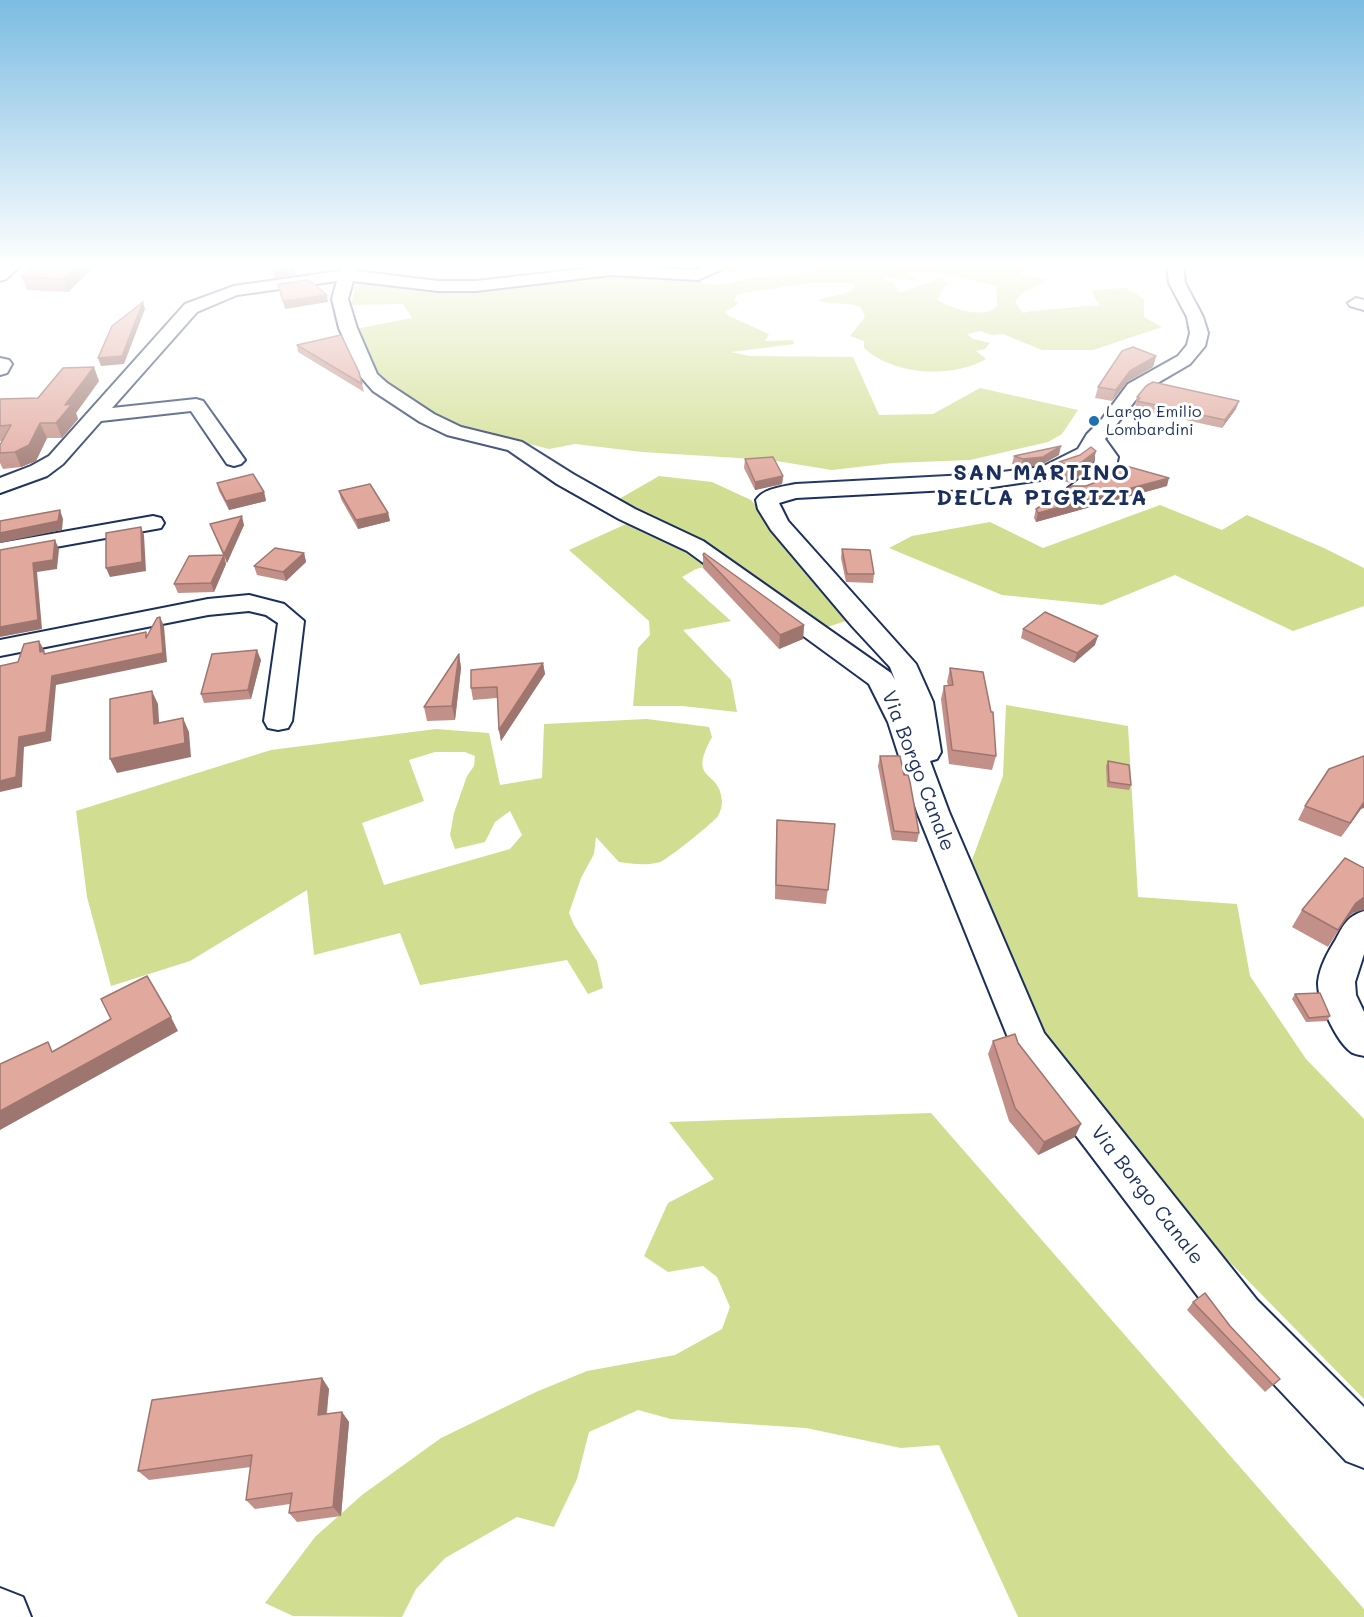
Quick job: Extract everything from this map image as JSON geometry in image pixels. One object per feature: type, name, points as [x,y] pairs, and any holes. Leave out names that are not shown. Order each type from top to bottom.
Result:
[{"type":"street","points":[[0,486],[39,471],[56,460],[162,340]]},
{"type":"street","name":"Via Borgo Canale","points":[[353,340],[369,376],[380,387],[427,418],[454,431],[515,446],[565,479],[627,514],[695,546],[881,679],[902,722],[933,812],[1029,1043],[1241,1316],[1364,1443]]},
{"type":"street","points":[[933,812],[919,702],[902,664],[861,621],[779,525],[769,509],[767,500],[776,495],[796,491],[986,480],[1047,473],[1086,453],[1094,438],[1109,423],[1135,388],[1184,360],[1196,346],[1197,340]]},
{"type":"street","points":[[0,363],[3,364],[0,369]]},
{"type":"street","points":[[95,416],[196,405],[234,460]]},
{"type":"street","points":[[1079,488],[1104,471],[1107,457],[1094,438]]},
{"type":"street","points":[[0,550],[153,524]]},
{"type":"street","points":[[0,648],[208,607],[249,603],[275,609],[291,621],[278,721]]},
{"type":"street","points":[[1364,924],[1343,955],[1335,989],[1348,1022],[1364,1040]]},
{"type":"green space","points":[[362,340],[793,340],[794,344],[731,352],[749,356],[853,357],[879,415],[933,414],[980,388],[1078,410],[1062,434],[1048,442],[970,460],[893,463],[832,470],[770,460],[642,452],[575,444],[549,449],[461,427],[426,415],[375,376],[374,362]]},
{"type":"green space","points":[[979,340],[990,343],[985,349],[976,351],[986,359],[972,365],[956,370],[923,371],[906,369],[876,357],[864,348],[864,341]]},
{"type":"green space","points":[[1019,340],[1122,340],[1093,350],[1042,350]]},
{"type":"green space","points":[[659,476],[712,482],[751,500],[827,589],[849,620],[818,630],[725,562],[696,569],[682,577],[731,621],[683,630],[731,680],[737,712],[682,706],[633,706],[638,648],[650,635],[649,621],[569,550],[626,524],[600,510]]},
{"type":"green space","points":[[1160,505],[1222,530],[1247,515],[1324,548],[1364,568],[1364,606],[1293,631],[1175,575],[1102,605],[1002,595],[889,548],[912,536],[990,522],[1043,548]]},
{"type":"green space","points":[[1006,705],[1128,726],[1138,897],[1237,904],[1250,976],[1306,1059],[1364,1119],[1364,1399],[1166,1197],[1032,1020],[972,860],[1003,776]]},
{"type":"green space","points":[[647,719],[709,727],[712,737],[702,762],[703,769],[716,784],[722,802],[718,816],[708,825],[664,860],[650,864],[619,862],[596,837],[594,854],[581,878],[569,913],[597,961],[603,988],[588,994],[567,960],[420,985],[400,933],[314,955],[307,890],[190,961],[111,986],[87,897],[76,811],[271,750],[436,729],[489,733],[500,785],[542,778],[544,724]],"holes":[[[435,752],[465,752],[475,756],[474,766],[467,776],[454,813],[450,835],[455,849],[485,842],[495,822],[510,811],[522,835],[510,849],[384,885],[362,823],[424,801],[409,760]]]},
{"type":"green space","points":[[931,1113],[1364,1609],[1364,1617],[1018,1617],[939,1445],[901,1448],[806,1428],[671,1419],[638,1410],[589,1432],[577,1479],[554,1527],[517,1517],[445,1558],[416,1589],[402,1617],[293,1616],[265,1603],[315,1537],[362,1495],[441,1438],[536,1392],[587,1371],[675,1355],[722,1329],[730,1307],[717,1277],[703,1266],[668,1272],[644,1256],[668,1203],[714,1179],[669,1122]]},
{"type":"building","points":[[106,340],[128,340],[122,356],[98,358]]},
{"type":"building","points":[[317,340],[344,340],[359,372],[362,384],[297,345]]},
{"type":"building","points":[[1133,347],[1156,356],[1130,371],[1116,390],[1098,387],[1122,351]]},
{"type":"building","points":[[94,367],[65,405],[72,404],[56,423],[40,423],[29,445],[15,452],[0,453],[0,445],[11,425],[0,426],[0,399],[38,398],[63,368]]},
{"type":"building","points":[[1153,382],[1239,401],[1225,420],[1137,401],[1140,398],[1137,397],[1146,386]]},
{"type":"building","points":[[1061,446],[1043,457],[1023,459],[1014,456]]},
{"type":"building","points":[[1091,447],[1096,451],[1075,467],[1059,462],[1080,455]]},
{"type":"building","points":[[773,457],[783,476],[755,482],[745,459]]},
{"type":"building","points":[[1119,464],[1169,478],[1038,513],[1036,509],[1072,486],[1086,486],[1099,481]]},
{"type":"building","points":[[253,474],[264,492],[226,501],[217,483]]},
{"type":"building","points":[[370,484],[388,513],[356,520],[339,491]]},
{"type":"building","points":[[60,510],[58,521],[0,533],[0,521]]},
{"type":"building","points":[[242,516],[224,554],[210,524]]},
{"type":"building","points":[[141,527],[142,562],[106,568],[106,533]]},
{"type":"building","points":[[55,540],[53,560],[33,563],[38,620],[0,627],[0,550]]},
{"type":"building","points":[[275,548],[304,553],[283,572],[254,566]]},
{"type":"building","points":[[842,549],[870,550],[874,574],[847,574]]},
{"type":"building","points":[[704,553],[804,625],[780,635],[703,555]]},
{"type":"building","points":[[224,555],[211,583],[174,584],[189,556]]},
{"type":"building","points":[[1045,612],[1098,636],[1077,653],[1023,629]]},
{"type":"building","points":[[160,617],[163,653],[52,676],[46,732],[19,737],[16,777],[0,781],[0,666],[18,662],[24,644],[39,641],[40,652],[44,651],[44,654],[146,632],[146,638],[157,618]]},
{"type":"building","points":[[257,650],[248,690],[201,694],[212,654]]},
{"type":"building","points":[[459,654],[452,706],[424,707]]},
{"type":"building","points":[[543,663],[499,730],[497,687],[471,688],[471,670]]},
{"type":"building","points":[[950,668],[983,672],[991,712],[993,712],[996,756],[952,750],[944,686],[953,685]]},
{"type":"building","points":[[152,691],[154,724],[183,718],[185,743],[110,759],[110,699]]},
{"type":"building","points":[[880,756],[900,756],[904,775],[908,775],[910,782],[919,833],[894,831]]},
{"type":"building","points":[[1364,756],[1364,802],[1350,823],[1305,806],[1329,769]]},
{"type":"building","points":[[1108,761],[1129,765],[1131,785],[1109,782]]},
{"type":"building","points":[[777,820],[835,824],[828,890],[776,885]]},
{"type":"building","points":[[1345,858],[1364,868],[1364,897],[1356,903],[1338,930],[1302,910]]},
{"type":"building","points":[[147,976],[171,1017],[0,1111],[0,1064],[48,1042],[52,1052],[111,1019],[101,999]]},
{"type":"building","points":[[1320,993],[1330,1016],[1309,1018],[1295,994]]},
{"type":"building","points":[[1015,1034],[1018,1043],[1081,1124],[1044,1142],[1015,1108],[993,1041]]},
{"type":"building","points":[[1205,1293],[1230,1326],[1280,1379],[1273,1385],[1193,1302]]},
{"type":"building","points":[[322,1378],[318,1415],[342,1412],[333,1507],[289,1513],[292,1493],[246,1500],[252,1455],[138,1471],[152,1400]]},
{"type":"place","name":"Largo Emilio Lombardini","points":[[1094,421]]},
{"type":"district","name":"SAN MARTINO DELLA PIGRIZIA","points":[[1042,486]]}]
